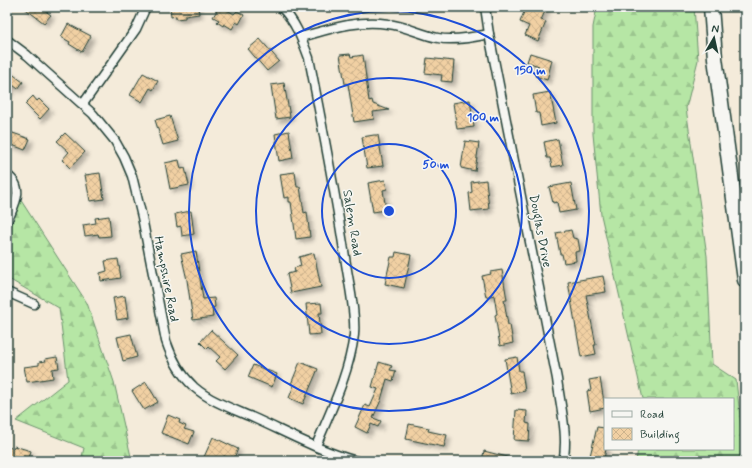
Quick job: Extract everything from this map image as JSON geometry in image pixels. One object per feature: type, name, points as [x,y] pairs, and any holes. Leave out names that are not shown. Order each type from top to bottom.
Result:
[{"type":"highway","points":[[711,7],[718,84],[745,280]]},
{"type":"street","points":[[83,104],[136,29],[146,7]]},
{"type":"street","name":"Salem Road","points":[[281,7],[294,24],[309,58],[334,188],[355,322],[351,353],[346,370],[316,446]]},
{"type":"street","name":"Douglas Drive","points":[[485,7],[489,34],[557,379],[565,436],[562,461]]},
{"type":"street","points":[[301,38],[336,26],[370,22],[387,23],[406,27],[440,38],[469,37],[489,34]]},
{"type":"street","name":"Hampshire Road","points":[[7,40],[27,55],[83,104],[104,126],[124,157],[132,176],[142,217],[166,341],[170,354],[177,367],[190,383],[206,396],[316,446],[357,461]]},
{"type":"street","points":[[7,175],[16,184],[18,191],[7,222]]},
{"type":"street","points":[[7,292],[34,304]]},
{"type":"green space","points":[[597,7],[694,7],[698,60],[686,108],[707,256],[712,364],[736,380],[745,461],[636,461],[638,450],[734,450],[734,398],[643,398],[601,215],[593,134],[593,27]]},
{"type":"green space","points":[[20,199],[87,303],[114,382],[132,461],[81,461],[84,448],[16,421],[68,380],[59,308],[7,278],[7,232]]},
{"type":"building","points":[[23,7],[40,7],[51,15],[44,23]]},
{"type":"building","points":[[170,7],[198,7],[199,14],[176,19],[176,16],[171,17]]},
{"type":"building","points":[[219,7],[222,7],[234,14],[237,11],[244,15],[239,24],[236,22],[232,29],[217,22],[219,20],[213,17]]},
{"type":"building","points":[[526,7],[547,7],[541,20],[546,22],[538,41],[525,35],[529,26],[520,22]]},
{"type":"building","points":[[68,24],[91,36],[82,52],[61,37]]},
{"type":"building","points":[[260,39],[279,61],[267,71],[248,49]]},
{"type":"building","points":[[530,53],[552,60],[547,80],[535,76],[539,66],[527,62]]},
{"type":"building","points":[[350,54],[351,57],[363,55],[369,101],[372,100],[373,104],[389,110],[373,112],[374,119],[354,122],[348,84],[345,84],[340,55]]},
{"type":"building","points":[[427,58],[454,61],[452,82],[441,81],[442,75],[425,73]]},
{"type":"building","points":[[7,70],[23,82],[18,89],[13,85],[7,94]]},
{"type":"building","points":[[143,73],[158,81],[153,90],[150,88],[142,102],[130,95]]},
{"type":"building","points":[[284,83],[290,117],[276,119],[271,85]]},
{"type":"building","points":[[550,92],[556,123],[541,126],[539,113],[536,113],[533,95]]},
{"type":"building","points":[[33,96],[37,101],[39,99],[49,109],[40,119],[25,104]]},
{"type":"building","points":[[470,100],[474,127],[457,129],[453,103]]},
{"type":"building","points":[[170,116],[178,141],[163,145],[155,120]]},
{"type":"building","points":[[289,131],[293,158],[279,161],[275,134]]},
{"type":"building","points":[[10,132],[30,139],[25,150],[7,143]]},
{"type":"building","points":[[65,133],[85,152],[70,168],[62,160],[69,152],[57,141]]},
{"type":"building","points":[[378,135],[383,166],[367,168],[362,137]]},
{"type":"building","points":[[558,139],[563,165],[552,167],[550,158],[547,158],[544,142]]},
{"type":"building","points":[[465,141],[479,143],[475,171],[461,168]]},
{"type":"building","points":[[179,160],[181,169],[185,168],[189,185],[170,189],[165,163]]},
{"type":"building","points":[[295,172],[297,187],[300,187],[304,213],[307,212],[310,237],[296,239],[291,202],[289,202],[289,197],[284,198],[280,174]]},
{"type":"building","points":[[100,173],[104,199],[90,201],[85,175]]},
{"type":"building","points":[[385,180],[387,189],[383,190],[386,210],[373,212],[368,183]]},
{"type":"building","points":[[486,180],[489,209],[471,211],[469,193],[472,192],[471,182]]},
{"type":"building","points":[[571,183],[576,210],[559,213],[557,202],[553,203],[549,187]]},
{"type":"building","points":[[191,211],[194,234],[182,236],[181,226],[177,227],[175,214]]},
{"type":"building","points":[[109,216],[111,236],[99,237],[98,234],[85,236],[83,225],[96,223],[95,218]]},
{"type":"building","points":[[571,230],[573,238],[578,239],[580,251],[575,252],[576,261],[564,263],[562,254],[560,254],[556,233]]},
{"type":"building","points":[[196,251],[203,299],[214,298],[215,307],[212,308],[213,317],[193,320],[187,280],[181,254]]},
{"type":"building","points":[[396,252],[411,255],[404,288],[385,284],[391,257],[395,257]]},
{"type":"building","points":[[314,253],[321,287],[291,293],[287,274],[295,272],[294,268],[301,266],[299,257]]},
{"type":"building","points":[[118,259],[121,278],[101,281],[100,273],[107,271],[105,261]]},
{"type":"building","points":[[502,270],[507,300],[504,300],[508,325],[510,325],[513,343],[500,346],[495,315],[497,314],[494,295],[486,297],[482,276],[491,274],[490,272]]},
{"type":"building","points":[[603,276],[606,292],[586,295],[596,345],[594,345],[596,354],[581,357],[568,282]]},
{"type":"building","points":[[125,296],[128,318],[117,320],[113,298]]},
{"type":"building","points":[[321,303],[322,313],[319,313],[321,334],[309,335],[306,304]]},
{"type":"building","points":[[211,330],[238,355],[225,369],[216,361],[220,357],[209,347],[207,349],[200,342]]},
{"type":"building","points":[[131,334],[137,357],[123,361],[117,337]]},
{"type":"building","points":[[57,357],[59,368],[52,369],[53,378],[27,382],[24,367],[39,365],[39,362],[46,361],[45,359]]},
{"type":"building","points":[[517,357],[519,371],[522,371],[525,391],[511,394],[505,359]]},
{"type":"building","points":[[300,362],[318,369],[303,404],[289,398],[294,385],[291,384]]},
{"type":"building","points":[[379,362],[392,366],[390,370],[396,371],[393,381],[387,379],[381,400],[373,418],[381,421],[378,427],[371,424],[367,433],[355,427],[365,405],[370,407],[378,389],[372,387]]},
{"type":"building","points":[[253,365],[277,374],[272,387],[248,377]]},
{"type":"building","points":[[600,378],[604,408],[590,411],[587,391],[591,390],[589,380]]},
{"type":"building","points":[[146,382],[158,402],[144,410],[132,391]]},
{"type":"building","points":[[516,410],[527,411],[526,423],[530,424],[529,441],[514,440]]},
{"type":"building","points":[[168,415],[180,420],[179,423],[186,426],[184,429],[194,432],[189,444],[161,433]]},
{"type":"building","points":[[409,424],[429,428],[428,431],[447,435],[444,447],[406,439]]},
{"type":"building","points":[[597,427],[604,428],[604,450],[606,450],[604,459],[590,456]]},
{"type":"building","points":[[213,437],[238,449],[233,460],[224,456],[221,461],[213,461],[204,457]]},
{"type":"building","points":[[14,446],[31,451],[28,461],[21,461],[7,457],[9,447],[13,449]]},
{"type":"building","points":[[484,451],[515,459],[515,461],[482,461]]}]
